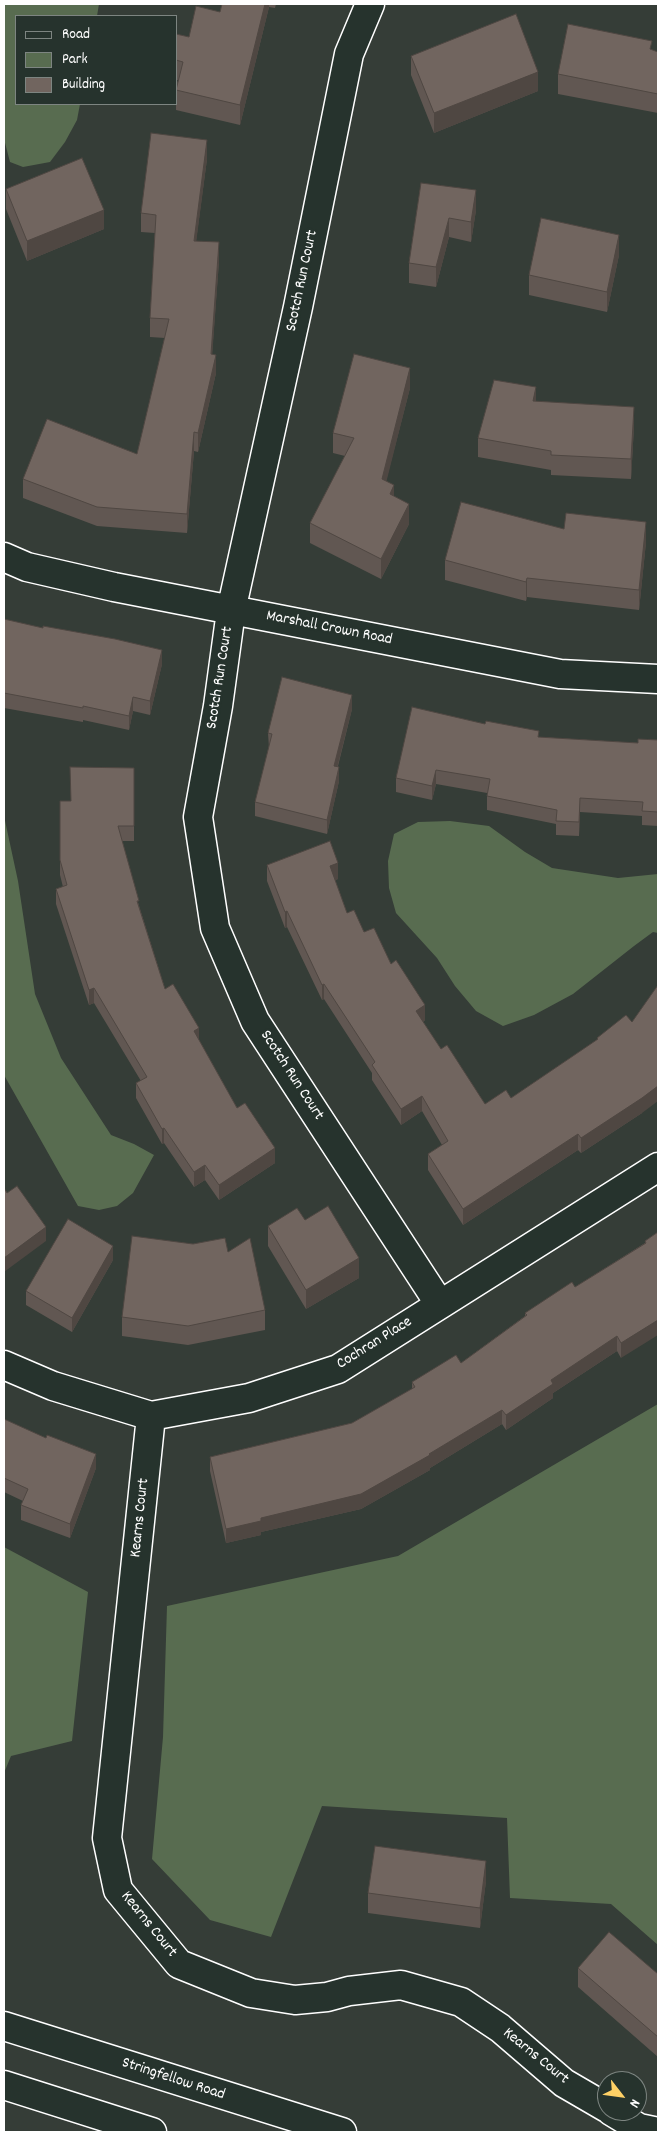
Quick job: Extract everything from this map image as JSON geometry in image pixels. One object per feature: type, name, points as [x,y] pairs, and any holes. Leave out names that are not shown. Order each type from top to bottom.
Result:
[{"type":"street","name":"Scotch Run Court","points":[[370,4],[349,54],[298,307],[231,610],[218,706],[198,817],[215,928],[255,1021],[440,1303]]},
{"type":"street","name":"Marshall Crown Road","points":[[4,557],[27,568],[560,674],[658,679]]},
{"type":"street","name":"Cochran Place","points":[[4,1365],[53,1386],[151,1416],[249,1398],[338,1369],[658,1167]]},
{"type":"street","name":"Kearns Court","points":[[151,1416],[107,1838],[118,1890],[179,1964],[251,1993],[295,2000],[327,1997],[349,1991],[401,1985],[461,2002],[500,2028],[564,2082],[597,2102]]},
{"type":"street","name":"Stringfellow Road","points":[[4,2026],[342,2132]]},
{"type":"street","points":[[4,2085],[152,2132]]},
{"type":"street","points":[[627,2121],[639,2128],[658,2132]]},
{"type":"green space","points":[[4,4],[99,4],[97,15],[15,15],[15,105],[80,105],[77,120],[65,142],[50,162],[23,167],[10,162],[4,139]]},
{"type":"green space","points":[[4,816],[18,881],[35,994],[61,1058],[111,1135],[134,1144],[154,1155],[133,1193],[117,1206],[99,1210],[78,1206],[4,1075]]},
{"type":"green space","points":[[450,821],[489,826],[525,852],[552,868],[618,878],[658,874],[658,933],[653,932],[573,994],[534,1015],[503,1026],[476,1011],[455,986],[437,958],[396,913],[389,888],[388,861],[394,834],[418,822]]},
{"type":"green space","points":[[658,1404],[658,1945],[611,1904],[510,1898],[507,1818],[322,1806],[271,1937],[210,1920],[152,1859],[163,1737],[167,1606],[398,1556]]},
{"type":"green space","points":[[4,1547],[88,1592],[72,1741],[11,1756],[4,1773]]},
{"type":"building","points":[[222,4],[265,4],[240,105],[178,90],[183,62],[178,61],[178,34],[189,37],[196,6],[220,12]]},
{"type":"building","points":[[516,14],[538,72],[434,113],[411,56]]},
{"type":"building","points":[[568,24],[652,41],[650,49],[658,52],[658,94],[558,74]]},
{"type":"building","points":[[151,133],[207,140],[194,241],[219,242],[211,354],[216,355],[198,433],[194,432],[187,514],[97,507],[23,479],[47,419],[137,454],[169,319],[150,318],[156,215],[141,213]]},
{"type":"building","points":[[82,158],[104,210],[27,241],[6,189]]},
{"type":"building","points":[[421,183],[476,190],[471,222],[449,218],[436,267],[409,263]]},
{"type":"building","points":[[541,218],[619,235],[607,292],[529,275]]},
{"type":"building","points":[[354,354],[410,368],[382,479],[394,485],[390,494],[409,504],[381,559],[310,523],[354,438],[333,433]]},
{"type":"building","points":[[494,380],[536,387],[533,401],[634,407],[631,459],[551,455],[551,451],[478,438]]},
{"type":"building","points":[[461,502],[564,529],[566,513],[646,522],[639,590],[527,578],[526,582],[445,560]]},
{"type":"building","points":[[4,619],[43,628],[43,626],[115,639],[162,650],[150,701],[133,697],[129,716],[83,706],[83,708],[4,693]]},
{"type":"building","points":[[282,677],[352,695],[334,766],[339,767],[327,820],[255,802],[272,734],[268,733]]},
{"type":"building","points":[[412,707],[485,724],[486,721],[539,731],[538,737],[638,743],[638,739],[658,740],[658,812],[642,811],[643,802],[580,798],[579,822],[556,821],[557,810],[487,796],[490,779],[436,770],[432,786],[396,778]]},
{"type":"building","points":[[70,767],[134,768],[134,826],[118,826],[139,901],[137,901],[165,989],[173,984],[199,1028],[194,1031],[237,1108],[245,1103],[275,1148],[219,1185],[205,1165],[194,1172],[164,1128],[162,1129],[136,1083],[147,1077],[94,988],[89,990],[56,889],[67,885],[60,860],[60,801],[71,801]]},
{"type":"building","points":[[330,841],[338,863],[330,866],[347,913],[354,910],[364,932],[374,928],[391,964],[396,960],[425,1005],[416,1011],[441,1049],[447,1045],[485,1104],[506,1090],[511,1098],[598,1039],[626,1015],[632,1022],[658,985],[658,1086],[581,1138],[578,1134],[463,1209],[428,1154],[448,1141],[422,1096],[401,1109],[372,1065],[375,1062],[324,984],[322,985],[287,911],[285,912],[267,865]]},
{"type":"building","points":[[17,1186],[46,1227],[4,1258],[4,1188],[7,1193]]},
{"type":"building","points":[[328,1206],[359,1258],[306,1290],[268,1226],[297,1208],[305,1220]]},
{"type":"building","points":[[68,1219],[113,1246],[72,1318],[26,1291]]},
{"type":"building","points":[[658,1232],[658,1320],[621,1343],[617,1336],[551,1380],[553,1384],[506,1415],[502,1410],[430,1455],[361,1494],[261,1518],[261,1521],[226,1529],[210,1457],[352,1423],[415,1387],[412,1382],[456,1355],[461,1363],[527,1315],[525,1313],[572,1282],[575,1287],[646,1243],[645,1241]]},
{"type":"building","points":[[132,1236],[193,1244],[225,1238],[228,1252],[250,1238],[265,1310],[188,1326],[122,1317]]},
{"type":"building","points":[[4,1419],[46,1438],[47,1435],[96,1454],[70,1524],[21,1505],[28,1489],[4,1478]]},
{"type":"building","points":[[375,1846],[486,1861],[480,1908],[368,1893]]},
{"type":"building","points":[[609,1932],[658,1974],[658,2037],[578,1968]]}]
